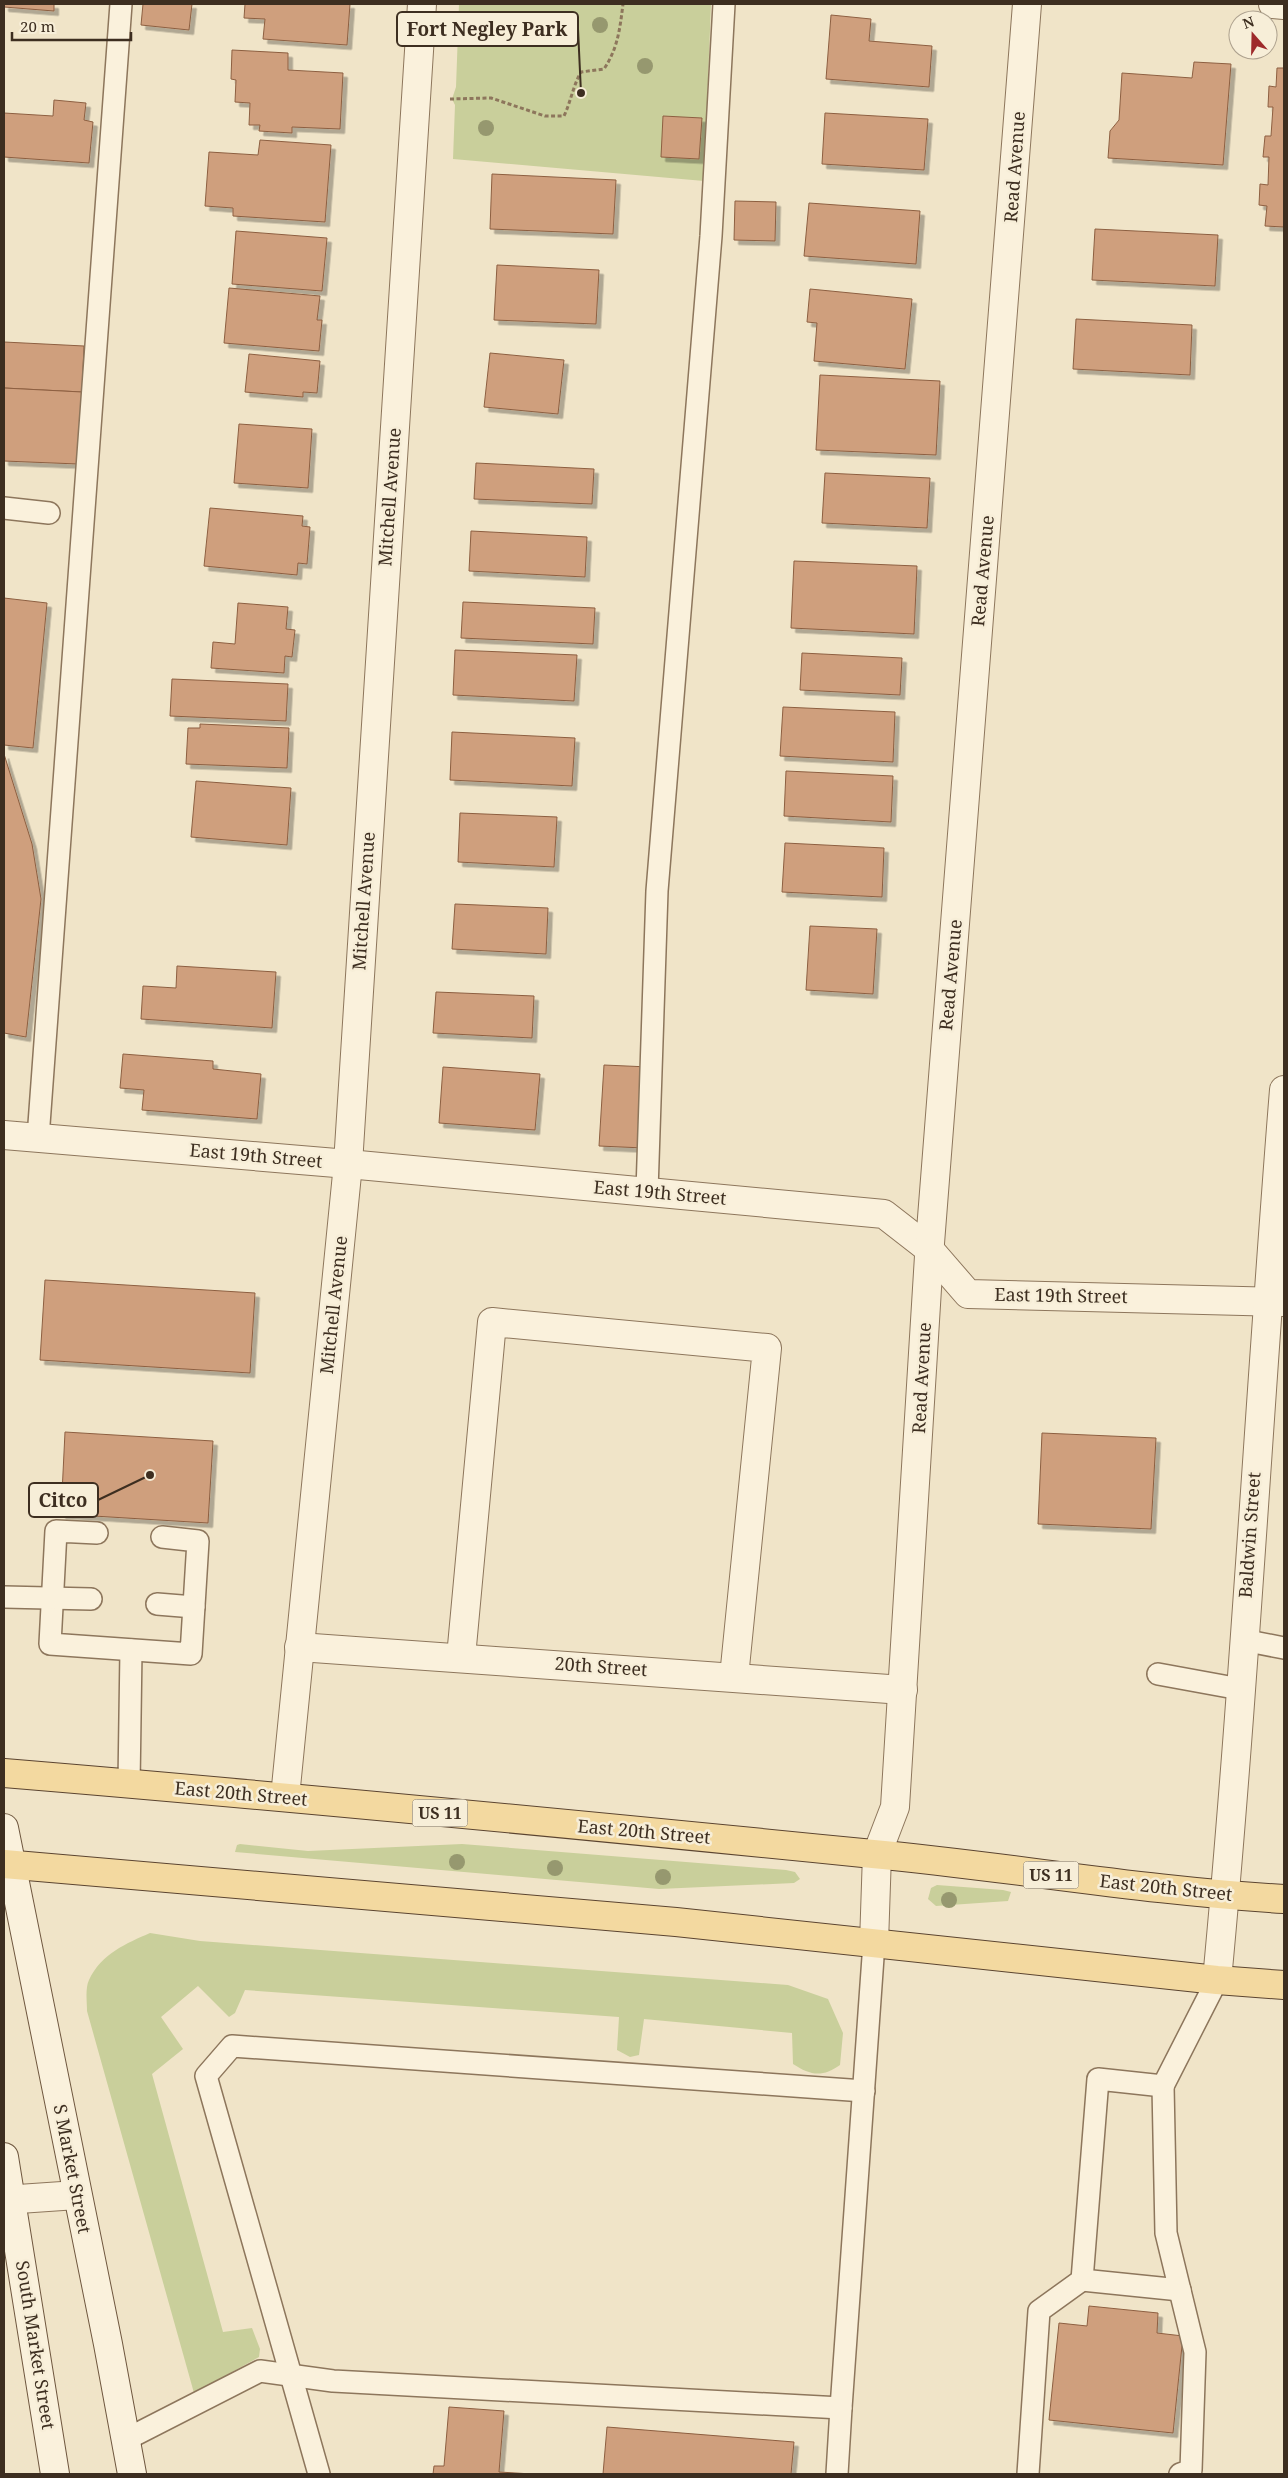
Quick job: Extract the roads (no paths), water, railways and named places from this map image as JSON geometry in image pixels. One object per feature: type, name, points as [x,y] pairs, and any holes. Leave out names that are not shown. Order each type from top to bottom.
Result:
[{"type":"main road","name":"East 20th Street","points":[[4,1773],[285,1797],[877,1854],[1225,1896],[1284,1899]]},
{"type":"main road","points":[[7,1864],[676,1922],[1217,1980],[1284,1985]]},
{"type":"street","name":"Mitchell Avenue","points":[[285,1797],[348,1164],[414,97],[422,4]]},
{"type":"street","name":"Read Avenue","points":[[874,1943],[877,1854],[895,1807],[930,1249],[1027,4]]},
{"type":"street","points":[[1272,4],[1284,5]]},
{"type":"street","name":"Baldwin Street","points":[[1217,1980],[1225,1896],[1243,1640],[1276,1301],[1284,1090]]},
{"type":"street","name":"East 19th Street","points":[[4,1135],[348,1164],[884,1214],[930,1249],[968,1294],[1276,1301]]},
{"type":"street","points":[[461,1657],[492,1322],[767,1348],[734,1677]]},
{"type":"street","name":"20th Street","points":[[299,1647],[461,1657],[903,1690]]},
{"type":"street","points":[[4,1828],[7,1864]]},
{"type":"street","name":"S Market Street","points":[[7,1864],[77,2194],[132,2474]]},
{"type":"street","name":"South Market Street","points":[[4,2157],[8,2200],[55,2474]]},
{"type":"street","points":[[8,2200],[77,2194]]},
{"type":"lane","points":[[38,1138],[121,4]]},
{"type":"lane","points":[[647,1192],[657,891],[711,236],[724,4]]},
{"type":"lane","points":[[4,508],[49,513]]},
{"type":"lane","points":[[96,1533],[56,1530],[50,1644],[191,1654],[198,1541],[162,1537]]},
{"type":"lane","points":[[4,1597],[52,1596],[91,1599]]},
{"type":"lane","points":[[157,1604],[194,1607]]},
{"type":"lane","points":[[1243,1640],[1284,1648]]},
{"type":"lane","points":[[129,1784],[131,1650]]},
{"type":"lane","points":[[1158,1674],[1240,1689]]},
{"type":"lane","points":[[837,2474],[874,1943]]},
{"type":"lane","points":[[1180,2474],[1191,2470],[1195,2352],[1166,2233],[1163,2086],[1217,1980]]},
{"type":"lane","points":[[318,2474],[206,2076],[232,2046],[864,2091]]},
{"type":"lane","points":[[1082,2280],[1098,2079],[1163,2086]]},
{"type":"lane","points":[[1028,2474],[1039,2311],[1082,2280],[1180,2290]]},
{"type":"lane","points":[[126,2440],[260,2371],[343,2381],[841,2408]]},
{"type":"place","name":"Fort Negley Park","points":[[581,93]]},
{"type":"place","name":"Citco","points":[[150,1475]]}]
